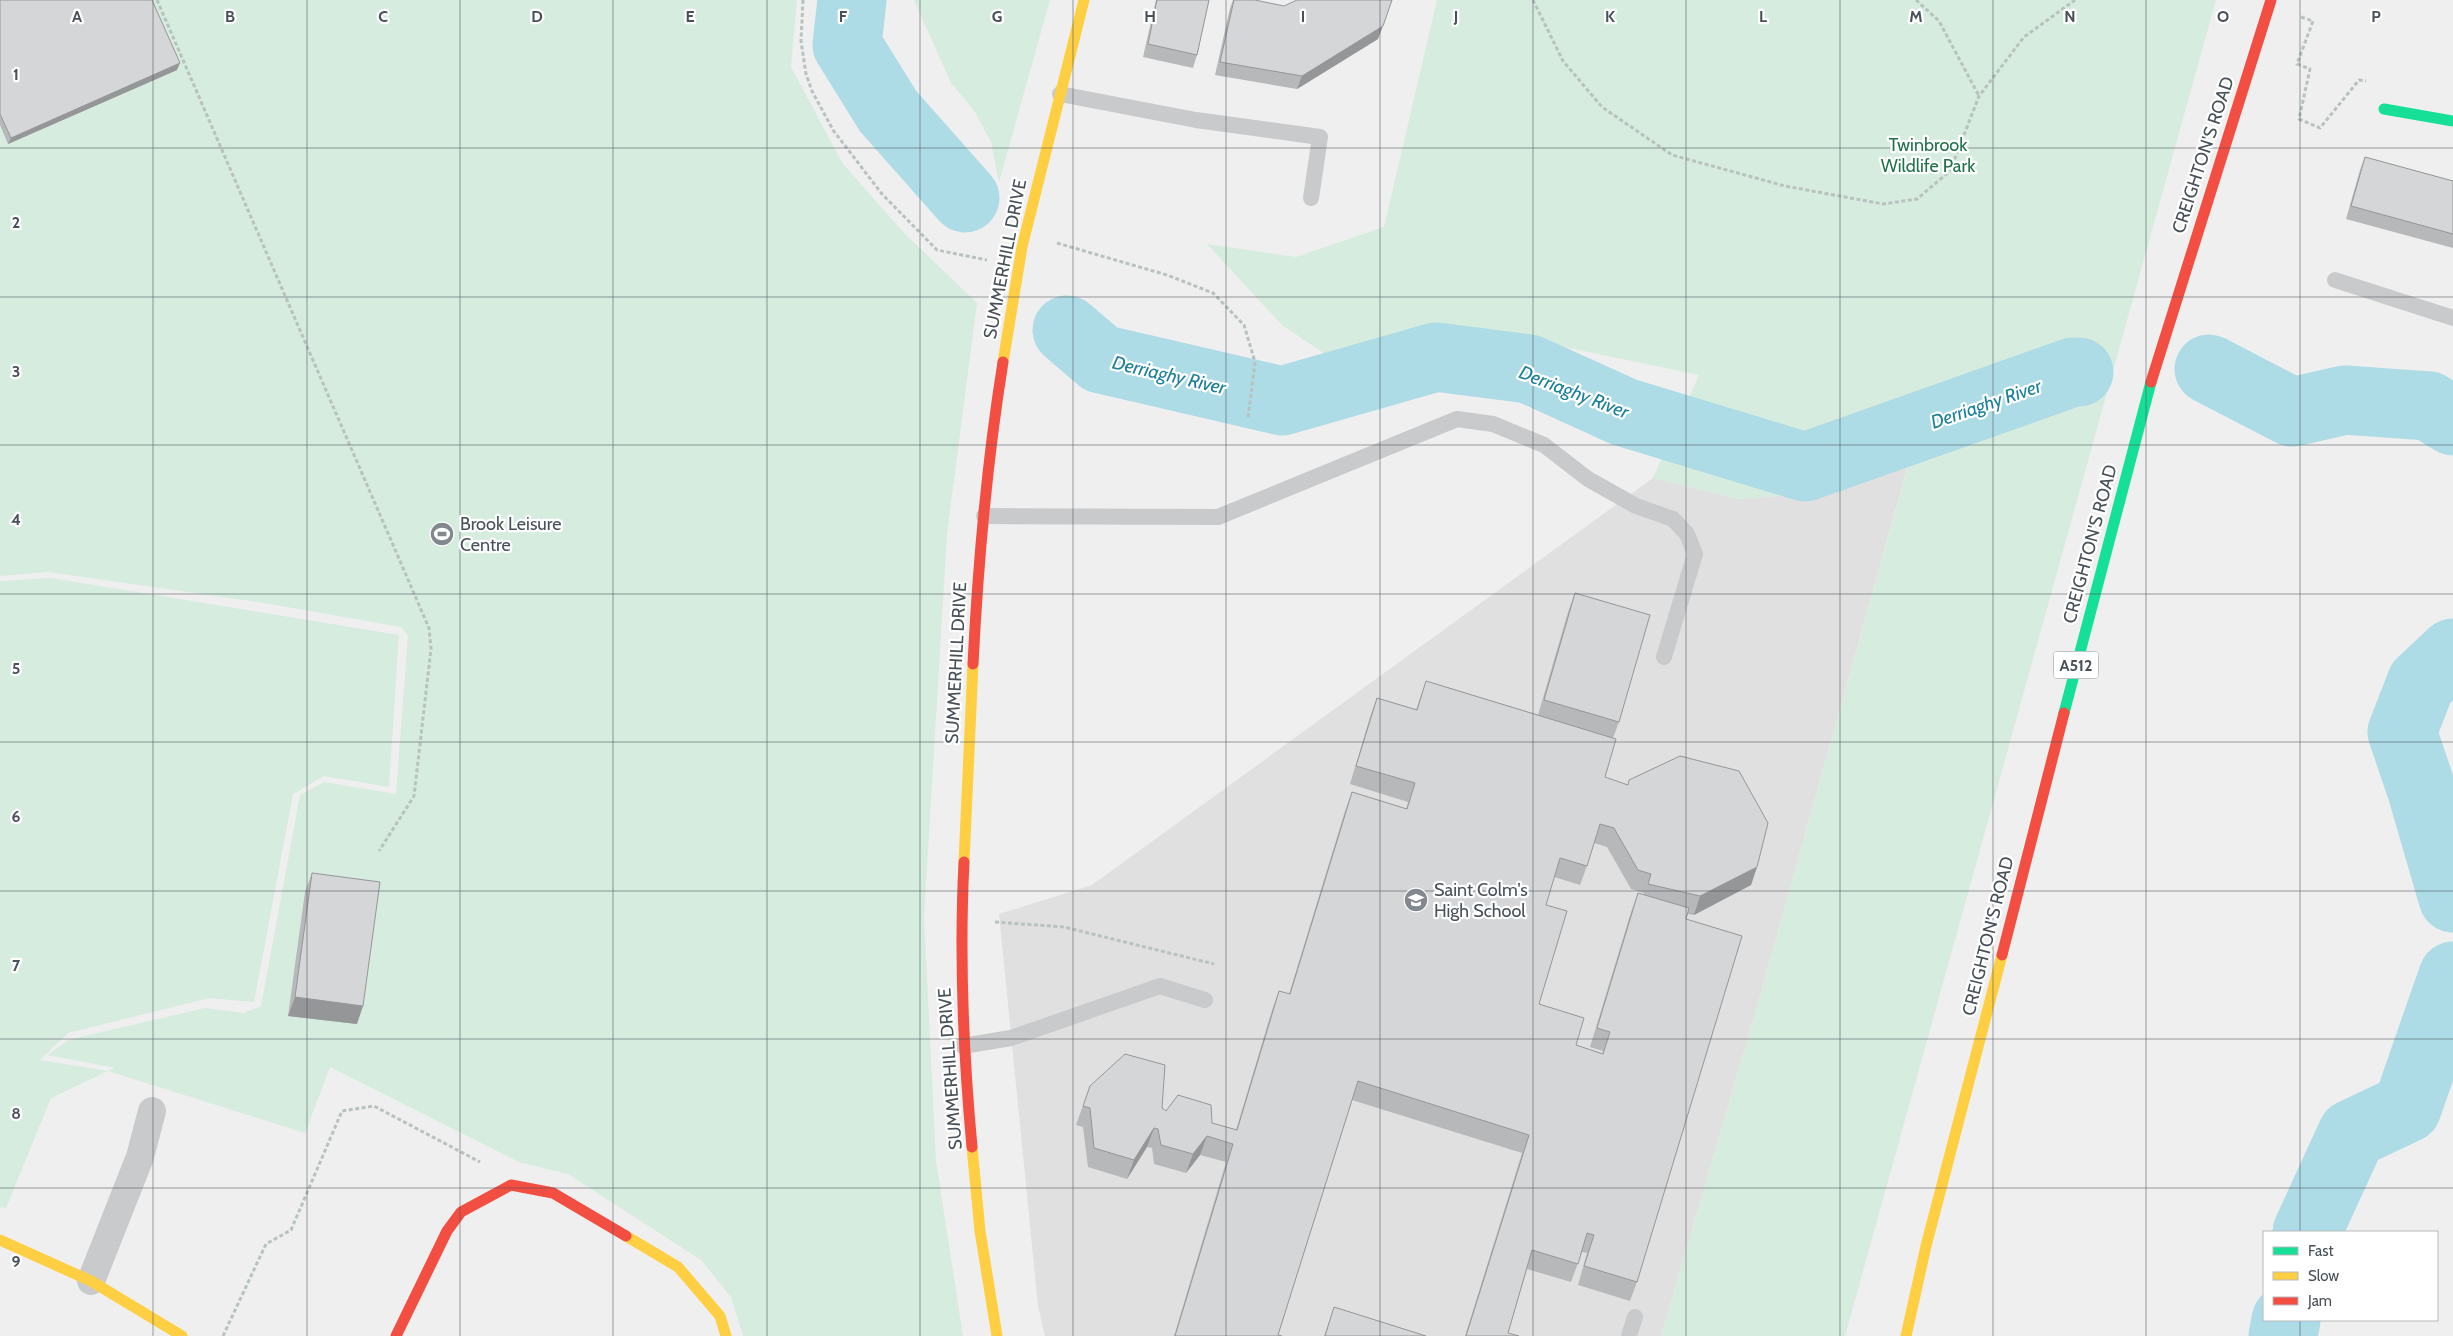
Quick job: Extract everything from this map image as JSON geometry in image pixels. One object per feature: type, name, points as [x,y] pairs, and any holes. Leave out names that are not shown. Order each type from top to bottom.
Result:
[{"type":"main road","name":"SUMMERHILL DRIVE","points":[[997,1336],[980,1231],[963,1046],[960,921],[976,595],[992,432],[1019,266],[1084,0]]},
{"type":"main road","name":"CREIGHTON'S ROAD","points":[[1906,1336],[1926,1246],[2143,409],[2270,3]]},
{"type":"main road","points":[[2384,109],[2453,121]]},
{"type":"main road","points":[[396,1336],[446,1231],[461,1212],[511,1185],[553,1192],[678,1267],[720,1316],[726,1336]]},
{"type":"main road","points":[[0,1240],[92,1281],[182,1336]]},
{"type":"street","points":[[92,1281],[140,1157],[152,1111]]},
{"type":"lane","points":[[1060,94],[1196,120],[1320,137],[1311,198]]},
{"type":"lane","points":[[2336,280],[2453,318]]},
{"type":"lane","points":[[984,516],[1218,517],[1457,419],[1493,424],[1544,444],[1588,479],[1636,506],[1673,519],[1687,534],[1695,554],[1664,657]]},
{"type":"lane","points":[[963,1046],[1011,1038],[1160,986],[1205,1000]]},
{"type":"lane","points":[[1630,1336],[1635,1317]]},
{"type":"path","points":[[157,0],[429,628],[431,649],[414,796],[379,851]]},
{"type":"path","points":[[804,0],[801,41],[806,74],[812,91],[833,130],[882,194],[937,250],[1019,266]]},
{"type":"path","points":[[1533,0],[1563,61],[1602,107],[1672,155],[1785,186],[1883,204],[1917,199],[1950,171],[1979,96],[2024,36],[2074,0]]},
{"type":"path","points":[[1916,0],[1939,21],[1979,96]]},
{"type":"path","points":[[2270,3],[2313,21],[2297,64],[2310,69],[2299,119],[2320,128],[2359,80],[2372,83],[2384,109]]},
{"type":"path","points":[[1025,236],[1167,275],[1213,293],[1244,325],[1255,362],[1248,418]]},
{"type":"path","points":[[960,921],[1064,927],[1214,964]]},
{"type":"path","points":[[223,1336],[266,1244],[291,1230],[342,1111],[374,1106],[477,1160],[511,1185]]},
{"type":"shaded area","name":"Saint Colm's High School","points":[[1911,454],[1758,1003],[1661,1336],[1045,1336],[1038,1306],[999,914],[1092,885],[1653,478],[1739,499],[1829,492]]},
{"type":"green space","name":"Brook Leisure Centre","points":[[0,0],[797,0],[791,67],[843,164],[904,233],[977,303],[947,534],[924,917],[936,1161],[963,1336],[743,1336],[731,1297],[701,1260],[568,1174],[519,1162],[330,1067],[305,1133],[108,1071],[115,1068],[48,1055],[68,1040],[205,1008],[244,1013],[261,1006],[300,795],[324,782],[396,794],[408,636],[401,627],[264,603],[48,572],[0,576]]},
{"type":"green space","points":[[914,0],[1050,0],[999,182],[991,142],[975,112],[951,83]]},
{"type":"green space","name":"Twinbrook Wildlife Park","points":[[1437,0],[2216,0],[1845,1336],[1661,1336],[1758,1003],[1911,455],[1829,492],[1739,499],[1653,478],[1699,375],[1478,329],[1401,339],[1334,360],[1282,325],[1207,244],[1296,257],[1384,227]]},
{"type":"green space","points":[[51,578],[399,635],[389,787],[324,776],[293,794],[254,1002],[209,998],[68,1033],[40,1060],[108,1071],[51,1098],[6,1208],[0,1207],[0,581]]},
{"type":"building","points":[[0,0],[152,0],[180,63],[11,138],[0,114]]},
{"type":"building","points":[[1157,0],[1209,0],[1197,55],[1148,44]]},
{"type":"building","points":[[1234,0],[1255,0],[1284,6],[1297,0],[1392,0],[1383,26],[1302,76],[1220,62]]},
{"type":"building","points":[[2365,157],[2453,181],[2453,234],[2351,206]]},
{"type":"building","points":[[1575,593],[1650,615],[1619,722],[1544,700]]},
{"type":"building","points":[[1426,681],[1616,739],[1605,777],[1628,785],[1629,780],[1680,756],[1739,771],[1768,823],[1757,867],[1700,896],[1648,884],[1651,874],[1638,870],[1614,828],[1600,824],[1587,866],[1560,858],[1546,905],[1567,911],[1539,1004],[1584,1018],[1576,1045],[1603,1054],[1610,1032],[1597,1028],[1638,893],[1689,908],[1686,919],[1742,936],[1637,1282],[1584,1266],[1594,1235],[1587,1233],[1578,1264],[1532,1250],[1508,1333],[1519,1336],[1466,1336],[1529,1135],[1358,1081],[1278,1335],[1282,1336],[1175,1336],[1233,1144],[1207,1136],[1193,1154],[1161,1145],[1158,1129],[1154,1128],[1134,1160],[1094,1148],[1090,1108],[1083,1106],[1090,1086],[1125,1054],[1165,1065],[1162,1108],[1166,1111],[1178,1095],[1211,1105],[1212,1123],[1237,1130],[1279,991],[1290,994],[1352,792],[1407,809],[1415,783],[1356,766],[1377,698],[1417,710]]},
{"type":"building","points":[[312,873],[380,882],[363,1006],[295,997]]},
{"type":"building","points":[[1334,1307],[1426,1336],[1325,1336]]},
{"type":"waterway","name":"Derriaghy River","points":[[852,0],[847,45],[888,111],[965,198]]},
{"type":"waterway","name":"Derriaghy River","points":[[1067,330],[1101,359],[1282,401],[1436,357],[1529,369],[1624,412],[1805,467],[2073,372],[2079,372]]},
{"type":"waterway","name":"Derriaghy River","points":[[2209,369],[2292,412],[2345,400],[2429,406],[2453,421]]},
{"type":"waterway","name":"Derriaghy River","points":[[2453,653],[2421,683],[2402,732],[2422,791],[2453,898]]},
{"type":"waterway","name":"Derriaghy River","points":[[2307,1231],[2352,1134],[2407,1108],[2453,976]]},
{"type":"waterway","name":"Derriaghy River","points":[[2283,1336],[2286,1321]]},
{"type":"traffic: fast","points":[[2384,109],[2453,121]]},
{"type":"traffic: fast","points":[[2064,713],[2151,382]]},
{"type":"traffic: slow","points":[[1003,362],[1022,247],[1084,0]]},
{"type":"traffic: slow","points":[[964,862],[973,664]]},
{"type":"traffic: slow","points":[[1906,1336],[1926,1246],[2002,955]]},
{"type":"traffic: slow","points":[[972,1147],[980,1231],[997,1336]]},
{"type":"traffic: slow","points":[[626,1236],[678,1267],[720,1316],[726,1336]]},
{"type":"traffic: slow","points":[[0,1240],[91,1281],[182,1336]]},
{"type":"traffic: jam","points":[[2151,382],[2271,0]]},
{"type":"traffic: jam","points":[[973,664],[984,513],[992,437],[1003,362]]},
{"type":"traffic: jam","points":[[2002,955],[2064,713]]},
{"type":"traffic: jam","points":[[964,862],[963,1005],[972,1147]]},
{"type":"traffic: jam","points":[[396,1336],[447,1231],[461,1212],[511,1185],[553,1193],[626,1236]]},
{"type":"place","name":"Brook Leisure Centre","points":[[442,534]]},
{"type":"place","name":"Saint Colm's High School","points":[[1416,900]]}]
